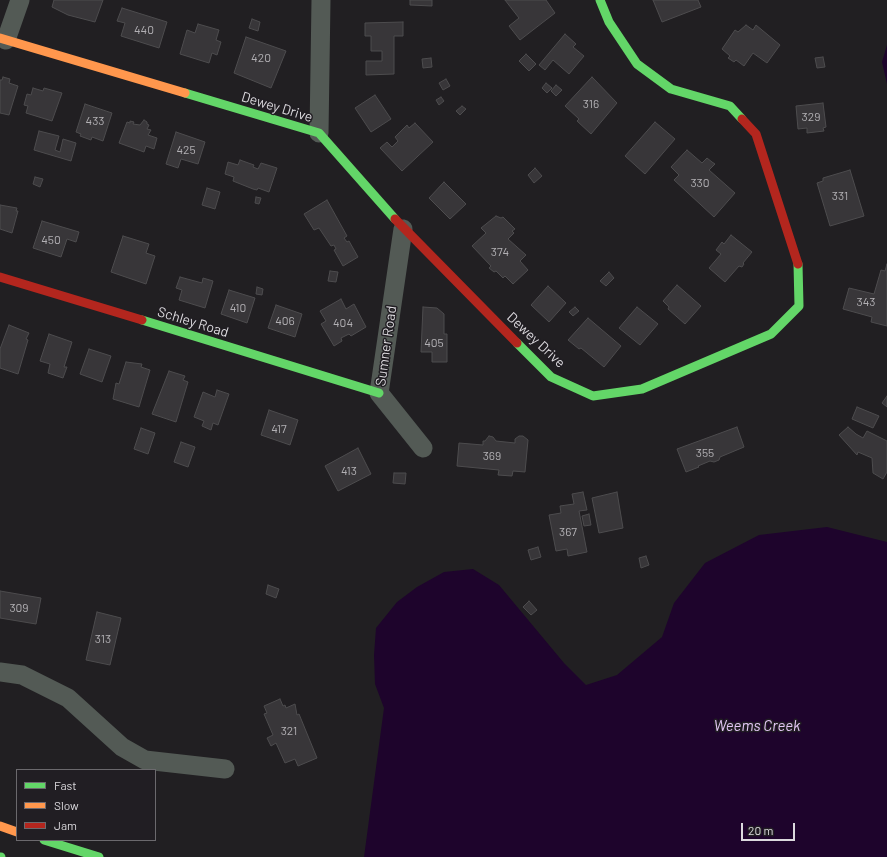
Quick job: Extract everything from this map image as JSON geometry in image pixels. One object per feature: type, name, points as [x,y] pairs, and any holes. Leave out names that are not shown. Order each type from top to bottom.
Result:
[{"type":"street","points":[[3,39],[20,0]]},
{"type":"street","points":[[319,134],[321,0]]},
{"type":"street","name":"Dewey Drive","points":[[3,39],[319,134],[403,229],[551,377],[593,396],[642,389],[770,334],[799,306],[798,265],[756,134],[730,106],[671,88],[637,64],[609,22],[600,0]]},
{"type":"street","name":"Sumner Road","points":[[403,229],[379,393],[423,448]]},
{"type":"street","name":"Schley Road","points":[[0,277],[379,393]]},
{"type":"street","points":[[0,672],[22,675],[68,698],[122,748],[144,760],[225,769]]},
{"type":"street","points":[[0,826],[16,832]]},
{"type":"street","points":[[47,841],[99,857]]},
{"type":"water","points":[[887,45],[887,84],[882,62]]},
{"type":"water","name":"Weems Creek","points":[[827,527],[887,542],[887,857],[364,857],[384,708],[375,684],[374,655],[376,628],[397,602],[417,587],[444,572],[473,569],[499,585],[564,663],[586,685],[617,675],[662,637],[674,603],[705,563],[759,535]]},
{"type":"building","points":[[54,0],[103,0],[95,22],[68,15],[52,7]]},
{"type":"building","points":[[410,0],[432,0],[432,6],[410,5]]},
{"type":"building","points":[[505,0],[546,0],[555,13],[520,40],[509,26],[519,18]]},
{"type":"building","points":[[653,0],[698,0],[701,7],[662,22]]},
{"type":"building","points":[[122,8],[167,22],[159,48],[121,36],[125,23],[117,21]]},
{"type":"building","points":[[252,19],[260,22],[258,31],[249,28]]},
{"type":"building","points":[[403,22],[403,36],[394,36],[394,74],[366,75],[366,61],[382,61],[382,51],[371,51],[371,36],[365,36],[365,23]]},
{"type":"building","points":[[198,24],[219,30],[216,40],[221,42],[217,55],[212,53],[209,63],[180,54],[187,30],[195,33]]},
{"type":"building","points":[[746,25],[753,30],[756,25],[780,45],[767,63],[753,53],[744,66],[736,60],[734,62],[728,58],[730,56],[722,49],[735,30],[738,32]]},
{"type":"building","points":[[565,34],[576,44],[573,47],[584,56],[569,74],[553,60],[545,70],[539,65]]},
{"type":"building","points":[[246,37],[286,51],[271,88],[234,73]]},
{"type":"building","points":[[526,54],[536,64],[529,71],[519,61]]},
{"type":"building","points":[[823,57],[825,67],[817,68],[815,58]]},
{"type":"building","points":[[431,58],[432,67],[423,68],[422,59]]},
{"type":"building","points":[[3,77],[10,79],[9,83],[18,86],[9,115],[0,113],[0,80],[2,80]]},
{"type":"building","points":[[592,77],[617,103],[591,134],[577,121],[579,119],[565,106]]},
{"type":"building","points":[[446,79],[450,86],[443,90],[439,83]]},
{"type":"building","points":[[546,83],[552,88],[547,93],[542,88]]},
{"type":"building","points":[[556,85],[562,90],[556,96],[551,91]]},
{"type":"building","points":[[33,88],[43,91],[44,88],[62,93],[52,121],[26,113],[28,106],[24,105],[27,94],[31,95]]},
{"type":"building","points":[[375,95],[391,119],[371,132],[355,108]]},
{"type":"building","points":[[441,97],[444,101],[439,105],[436,100]]},
{"type":"building","points":[[823,103],[826,127],[823,128],[824,131],[807,133],[807,128],[798,129],[796,106]]},
{"type":"building","points":[[85,104],[112,113],[103,141],[92,137],[91,140],[80,136],[81,134],[76,132]]},
{"type":"building","points":[[462,106],[466,109],[460,115],[456,111]]},
{"type":"building","points":[[144,120],[149,125],[147,129],[151,130],[148,135],[157,138],[154,149],[146,146],[144,152],[119,143],[127,122],[130,123],[130,121],[134,122],[133,124],[140,125]]},
{"type":"building","points":[[655,122],[675,139],[645,174],[625,156]]},
{"type":"building","points":[[415,123],[433,142],[402,171],[380,148],[387,142],[392,147],[398,141],[395,137],[407,125],[409,128]]},
{"type":"building","points":[[39,131],[59,136],[55,150],[60,152],[63,139],[76,143],[71,161],[34,150]]},
{"type":"building","points":[[176,132],[205,142],[198,164],[181,159],[178,168],[166,164]]},
{"type":"building","points":[[687,150],[702,163],[707,158],[715,164],[709,170],[735,193],[714,217],[674,180],[679,175],[671,167]]},
{"type":"building","points":[[240,160],[254,165],[253,167],[258,169],[261,163],[277,168],[269,192],[258,188],[257,190],[253,189],[233,181],[234,177],[225,174],[228,162],[238,165]]},
{"type":"building","points":[[535,168],[542,176],[534,183],[528,175]]},
{"type":"building","points":[[850,170],[864,216],[830,226],[817,183],[823,181],[823,178]]},
{"type":"building","points":[[35,177],[43,179],[40,187],[33,184]]},
{"type":"building","points":[[444,182],[466,204],[450,219],[429,198]]},
{"type":"building","points":[[207,188],[220,192],[215,209],[202,205]]},
{"type":"building","points":[[256,197],[261,198],[259,204],[255,203]]},
{"type":"building","points":[[327,200],[347,236],[344,238],[347,242],[349,241],[358,257],[343,266],[334,250],[336,249],[334,245],[331,246],[319,228],[314,230],[304,214]]},
{"type":"building","points":[[0,205],[17,208],[16,211],[18,211],[12,233],[0,229]]},
{"type":"building","points":[[496,216],[501,218],[503,217],[515,229],[512,231],[514,233],[508,239],[526,255],[520,261],[528,270],[513,284],[505,276],[503,278],[496,271],[494,272],[489,268],[491,266],[472,246],[486,233],[481,228]]},
{"type":"building","points":[[42,221],[79,232],[76,242],[67,239],[61,257],[33,248]]},
{"type":"building","points":[[731,235],[752,252],[743,263],[744,264],[742,267],[739,266],[725,282],[709,268],[721,254],[716,250],[722,242],[724,244]]},
{"type":"building","points":[[123,236],[149,244],[146,253],[155,256],[146,284],[111,272]]},
{"type":"building","points":[[887,264],[887,326],[871,322],[872,317],[843,309],[849,288],[874,294],[881,270],[885,271]]},
{"type":"building","points":[[330,271],[338,272],[336,282],[328,281]]},
{"type":"building","points":[[609,272],[614,278],[606,286],[600,281]]},
{"type":"building","points":[[180,277],[202,283],[203,278],[213,281],[205,308],[179,300],[182,290],[176,288]]},
{"type":"building","points":[[677,285],[701,306],[685,324],[668,309],[669,307],[663,301]]},
{"type":"building","points":[[548,286],[566,303],[549,322],[531,305]]},
{"type":"building","points":[[257,287],[263,289],[262,295],[256,294]]},
{"type":"building","points":[[229,290],[255,298],[247,323],[221,314]]},
{"type":"building","points":[[341,299],[346,309],[354,304],[366,327],[351,336],[349,334],[341,338],[342,341],[334,346],[321,324],[326,321],[320,311]]},
{"type":"building","points":[[276,305],[302,314],[295,337],[268,328]]},
{"type":"building","points":[[423,307],[437,308],[444,314],[444,334],[447,334],[447,362],[432,362],[432,352],[421,352]]},
{"type":"building","points":[[575,307],[579,311],[573,316],[569,312]]},
{"type":"building","points":[[637,307],[658,324],[640,345],[619,328]]},
{"type":"building","points":[[588,318],[621,346],[604,367],[581,348],[579,349],[568,340]]},
{"type":"building","points":[[9,325],[29,333],[26,339],[28,340],[18,374],[0,368],[0,349]]},
{"type":"building","points":[[49,334],[72,342],[64,367],[67,367],[63,378],[48,373],[50,364],[40,361]]},
{"type":"building","points":[[89,349],[111,356],[102,382],[80,374]]},
{"type":"building","points":[[126,362],[142,364],[141,367],[150,370],[139,407],[113,399],[116,383],[119,384]]},
{"type":"building","points":[[169,371],[185,376],[183,380],[188,382],[176,422],[152,414]]},
{"type":"building","points":[[217,390],[229,394],[218,425],[213,423],[211,430],[202,426],[204,421],[194,417],[203,392],[215,397]]},
{"type":"building","points":[[887,396],[887,407],[882,403]]},
{"type":"building","points":[[857,407],[879,416],[873,428],[852,419]]},
{"type":"building","points":[[269,410],[298,420],[290,445],[261,435]]},
{"type":"building","points":[[737,427],[744,447],[720,457],[719,460],[714,462],[710,461],[686,472],[677,449]]},
{"type":"building","points":[[848,427],[863,438],[867,431],[887,441],[887,472],[883,479],[873,473],[872,458],[858,452],[857,455],[839,435]]},
{"type":"building","points":[[141,428],[155,433],[148,454],[134,449]]},
{"type":"building","points":[[489,436],[493,437],[496,441],[515,443],[515,439],[519,436],[523,436],[528,440],[525,472],[513,471],[512,476],[498,475],[499,470],[457,466],[459,443],[483,445],[483,441],[485,441]]},
{"type":"building","points":[[181,442],[195,447],[188,467],[174,462]]},
{"type":"building","points":[[358,448],[371,474],[338,491],[325,466]]},
{"type":"building","points":[[394,473],[406,473],[405,484],[393,483]]},
{"type":"building","points":[[583,492],[587,510],[579,511],[587,552],[568,556],[567,549],[556,551],[549,515],[561,513],[560,506],[574,504],[572,494]]},
{"type":"building","points":[[617,492],[623,528],[599,533],[592,498]]},
{"type":"building","points":[[589,514],[591,525],[584,526],[582,516]]},
{"type":"building","points":[[538,547],[541,557],[531,560],[528,550]]},
{"type":"building","points":[[646,556],[649,565],[641,568],[639,558]]},
{"type":"building","points":[[268,585],[279,589],[276,598],[266,594]]},
{"type":"building","points":[[0,591],[41,598],[36,624],[0,618]]},
{"type":"building","points":[[529,601],[537,610],[531,615],[523,607]]},
{"type":"building","points":[[97,612],[121,618],[110,665],[86,660]]},
{"type":"building","points":[[280,699],[283,706],[285,705],[286,708],[295,704],[297,715],[299,714],[317,758],[298,766],[295,759],[285,763],[276,743],[271,746],[267,738],[273,735],[264,714],[267,713],[264,706]]},
{"type":"traffic: fast","points":[[600,0],[609,22],[637,64],[671,89],[730,106],[742,119]]},
{"type":"traffic: fast","points":[[185,93],[319,133],[395,219]]},
{"type":"traffic: fast","points":[[517,343],[551,377],[593,396],[642,389],[771,334],[799,306],[798,264]]},
{"type":"traffic: fast","points":[[142,320],[379,393]]},
{"type":"traffic: fast","points":[[47,841],[99,857]]},
{"type":"traffic: slow","points":[[0,38],[185,93]]},
{"type":"traffic: slow","points":[[0,826],[16,832]]},
{"type":"traffic: jam","points":[[742,119],[756,134],[798,264]]},
{"type":"traffic: jam","points":[[395,219],[517,343]]},
{"type":"traffic: jam","points":[[0,277],[142,320]]}]
